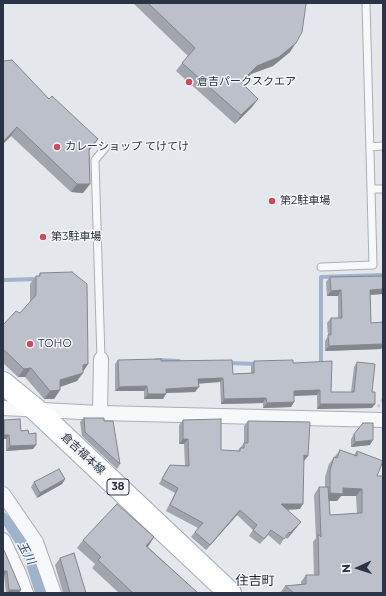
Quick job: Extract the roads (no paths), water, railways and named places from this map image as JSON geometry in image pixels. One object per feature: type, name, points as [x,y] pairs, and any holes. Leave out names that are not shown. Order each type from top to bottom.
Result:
[{"type":"main road","name":"倉吉福本線","points":[[3,383],[35,409],[230,593]]},
{"type":"street","points":[[100,359],[100,413]]},
{"type":"street","points":[[3,408],[100,413],[383,420]]},
{"type":"street","points":[[3,494],[36,542],[54,593]]},
{"type":"street","points":[[3,540],[20,574],[26,593]]},
{"type":"lane","points":[[321,267],[373,265],[366,3]]},
{"type":"lane","points":[[370,147],[383,146]]},
{"type":"lane","points":[[100,359],[95,160],[106,147]]},
{"type":"lane","points":[[371,189],[383,189]]},
{"type":"water","name":"玉川","points":[[3,511],[22,529],[31,547],[48,593],[35,593],[23,555],[3,524]]},
{"type":"waterway","points":[[320,364],[321,277],[382,275]]},
{"type":"waterway","points":[[3,280],[38,279]]},
{"type":"waterway","points":[[156,360],[179,361]]},
{"type":"waterway","points":[[228,363],[257,364]]},
{"type":"place","name":"倉吉パークスクエア","points":[[189,82]]},
{"type":"place","name":"カレーショップ てけてけ","points":[[57,147]]},
{"type":"place","name":"第2駐車場","points":[[272,201]]},
{"type":"place","name":"第3駐車場","points":[[43,237]]},
{"type":"place","name":"TOHO","points":[[30,344]]},
{"type":"district","name":"住吉町","points":[[255,581]]}]
